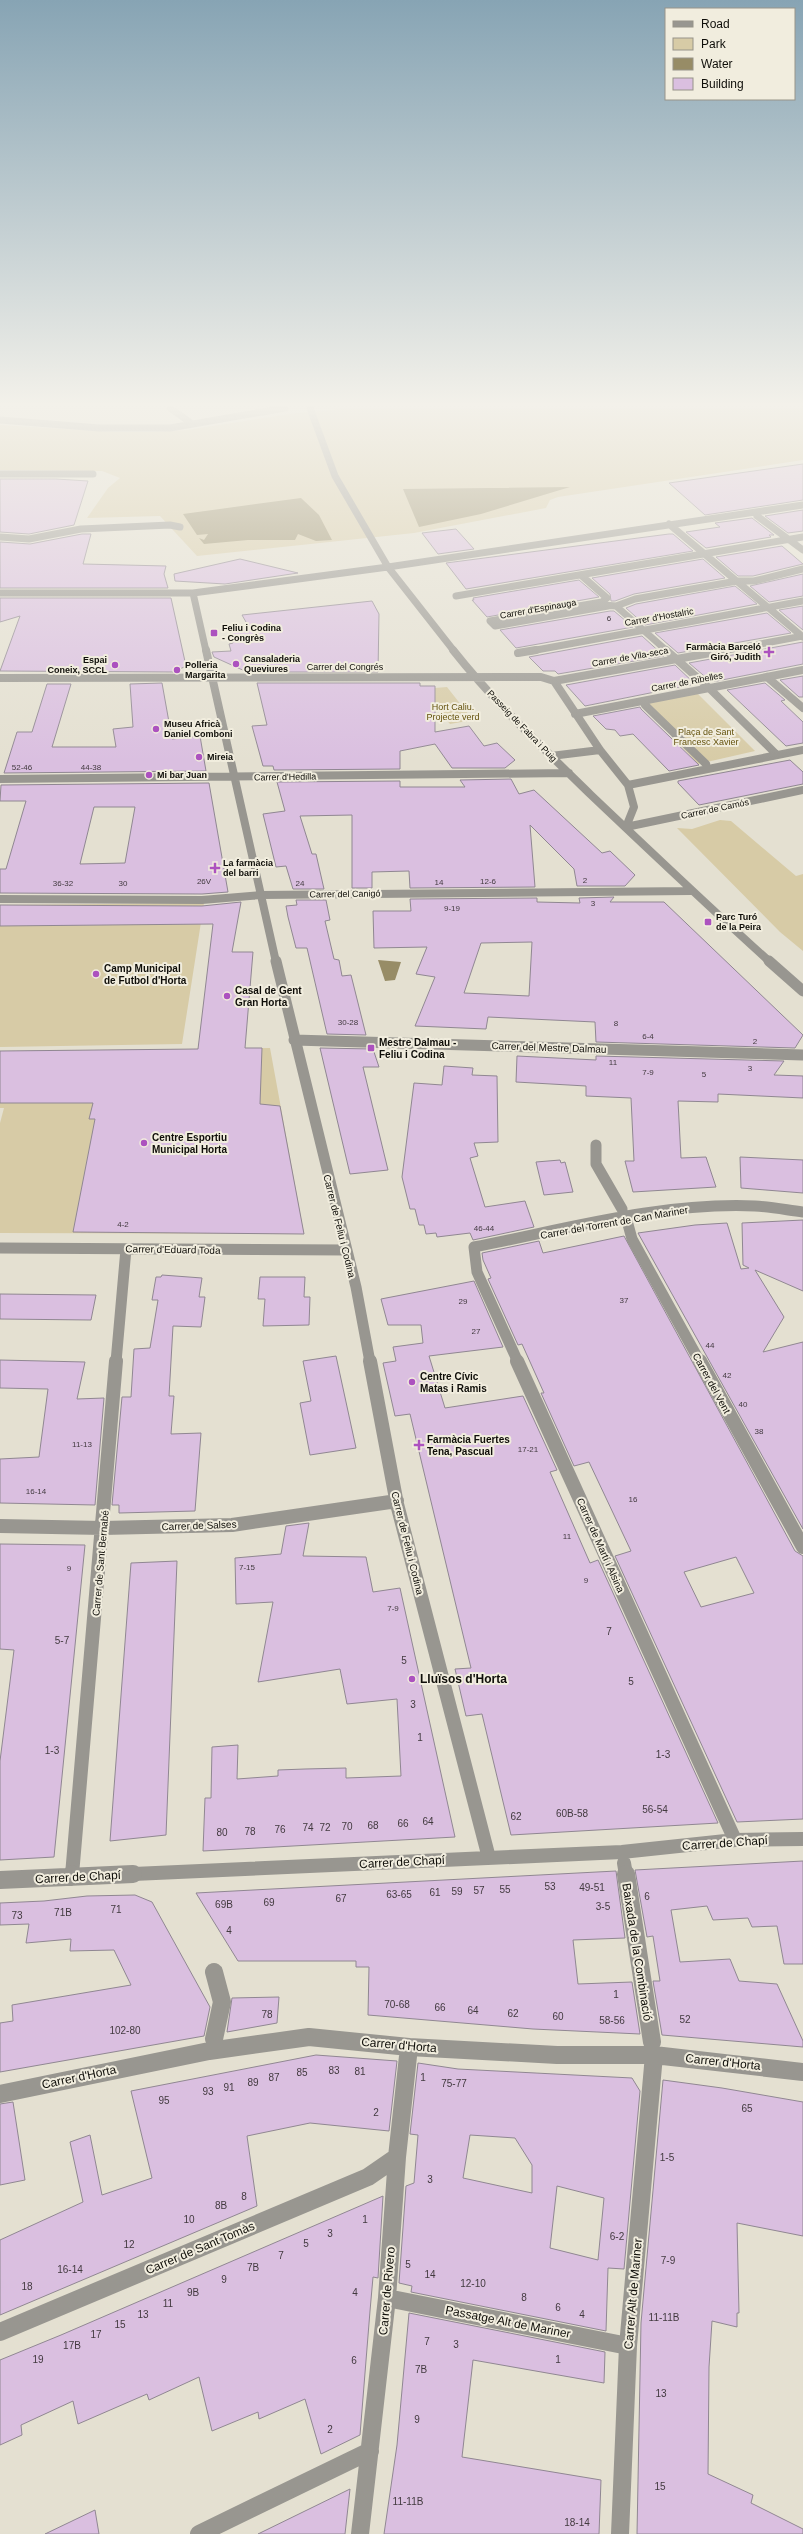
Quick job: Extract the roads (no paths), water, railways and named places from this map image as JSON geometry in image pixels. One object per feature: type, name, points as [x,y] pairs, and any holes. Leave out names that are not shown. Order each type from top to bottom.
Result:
[{"type":"street","points":[[0,537],[29,539],[81,529],[142,526]]},
{"type":"street","name":"Passeig de Fabra i Puig","points":[[364,526],[388,567],[474,676],[551,756],[691,891],[803,991]]},
{"type":"street","points":[[0,593],[193,593],[388,567],[654,526]]},
{"type":"street","points":[[672,526],[803,636]]},
{"type":"street","points":[[771,526],[803,550]]},
{"type":"street","points":[[456,596],[706,555],[803,537]]},
{"type":"street","name":"Carrer d'Espinauga","points":[[609,605],[490,621],[496,626],[609,605],[635,599],[737,581],[754,581],[803,569]]},
{"type":"street","points":[[582,576],[607,598],[609,605],[643,630],[709,688],[777,755]]},
{"type":"street","name":"Carrer de Feliu i Codina","points":[[193,593],[294,1040],[358,1296],[397,1501],[489,1858]]},
{"type":"street","name":"Carrer d'Hostalric","points":[[518,653],[803,601]]},
{"type":"street","name":"Carrer de Vila-seca","points":[[554,682],[803,636]]},
{"type":"street","name":"Carrer de Ribelles","points":[[575,714],[803,670]]},
{"type":"street","name":"Carrer del Congrés","points":[[0,678],[474,676],[541,677],[554,682]]},
{"type":"street","points":[[767,677],[799,701],[803,708]]},
{"type":"street","points":[[554,682],[600,750],[628,786],[634,807],[626,827]]},
{"type":"street","points":[[645,705],[706,764]]},
{"type":"street","points":[[551,756],[600,750]]},
{"type":"street","points":[[628,786],[777,755],[801,752]]},
{"type":"street","name":"Carrer d'Hedilla","points":[[0,779],[234,778],[569,773]]},
{"type":"street","name":"Carrer de Camós","points":[[626,827],[803,790]]},
{"type":"street","name":"Carrer del Canigó","points":[[0,899],[202,900],[261,895],[691,891]]},
{"type":"street","name":"Carrer del Mestre Dalmau","points":[[294,1040],[803,1055]]},
{"type":"street","name":"Carrer del Vent","points":[[596,1145],[596,1164],[624,1213],[632,1239],[803,1547]]},
{"type":"street","name":"Carrer del Torrent de Can Mariner","points":[[474,1247],[624,1213],[749,1206],[803,1212]]},
{"type":"street","name":"Carrer de Martí i Alsina","points":[[474,1247],[477,1272],[735,1840]]},
{"type":"street","name":"Carrer d'Eduard Toda","points":[[0,1248],[347,1250]]},
{"type":"street","name":"Carrer de Sant Bernabé","points":[[72,1877],[126,1249]]},
{"type":"street","name":"Carrer de Salses","points":[[0,1526],[103,1528],[232,1525],[397,1501]]},
{"type":"street","name":"Carrer de Chapí","points":[[0,1880],[622,1852],[735,1840],[803,1839]]},
{"type":"street","name":"Baixada de la Combinació","points":[[624,1863],[653,2048]]},
{"type":"street","points":[[214,1972],[222,2002],[214,2039]]},
{"type":"street","name":"Carrer d'Horta","points":[[0,2094],[209,2051],[309,2037],[409,2047],[557,2055],[653,2048],[803,2072]]},
{"type":"street","name":"Carrer de Rivero","points":[[360,2534],[387,2298],[397,2157],[409,2047]]},
{"type":"street","name":"Carrer Alt de Mariner","points":[[620,2534],[628,2346],[653,2048]]},
{"type":"street","name":"Carrer de Sant Tomàs","points":[[0,2332],[368,2177],[397,2157]]},
{"type":"street","name":"Passatge Alt de Mariner","points":[[387,2298],[628,2346]]},
{"type":"street","points":[[199,2534],[370,2451]]},
{"type":"water","points":[[191,526],[325,526],[332,540],[316,541],[298,534],[295,540],[248,540],[204,544],[199,538],[204,540],[208,534],[197,535]]},
{"type":"water","points":[[378,960],[401,962],[395,980],[385,981]]},
{"type":"place","name":"Feliu i Codina - Congrès","points":[[214,633]]},
{"type":"place","name":"Farmàcia Barceló Giró, Judith","points":[[769,652]]},
{"type":"place","name":"Cansaladeria Queviures","points":[[236,664]]},
{"type":"place","name":"Espai Coneix, SCCL","points":[[115,665]]},
{"type":"place","name":"Polleria Margarita","points":[[177,670]]},
{"type":"place","name":"Museu Africà Daniel Comboni","points":[[156,729]]},
{"type":"place","name":"Mireia","points":[[199,757]]},
{"type":"place","name":"Mi bar Juan","points":[[149,775]]},
{"type":"place","name":"La farmàcia del barri","points":[[215,868]]},
{"type":"place","name":"Parc Turó de la Peira","points":[[708,922]]},
{"type":"place","name":"Camp Municipal de Futbol d'Horta","points":[[96,974]]},
{"type":"place","name":"Casal de Gent Gran Horta","points":[[227,996]]},
{"type":"place","name":"Mestre Dalmau - Feliu i Codina","points":[[371,1048]]},
{"type":"place","name":"Centre Esportiu Municipal Horta","points":[[144,1143]]},
{"type":"place","name":"Centre Cívic Matas i Ramis","points":[[412,1382]]},
{"type":"place","name":"Farmàcia Fuertes Tena, Pascual","points":[[419,1445]]},
{"type":"place","name":"Lluïsos d'Horta","points":[[412,1679]]},
{"type":"park label","name":"Hort Caliu. Projecte verd","points":[[453,712]]},
{"type":"park label","name":"Plaça de Sant Francesc Xavier","points":[[706,738]]}]
